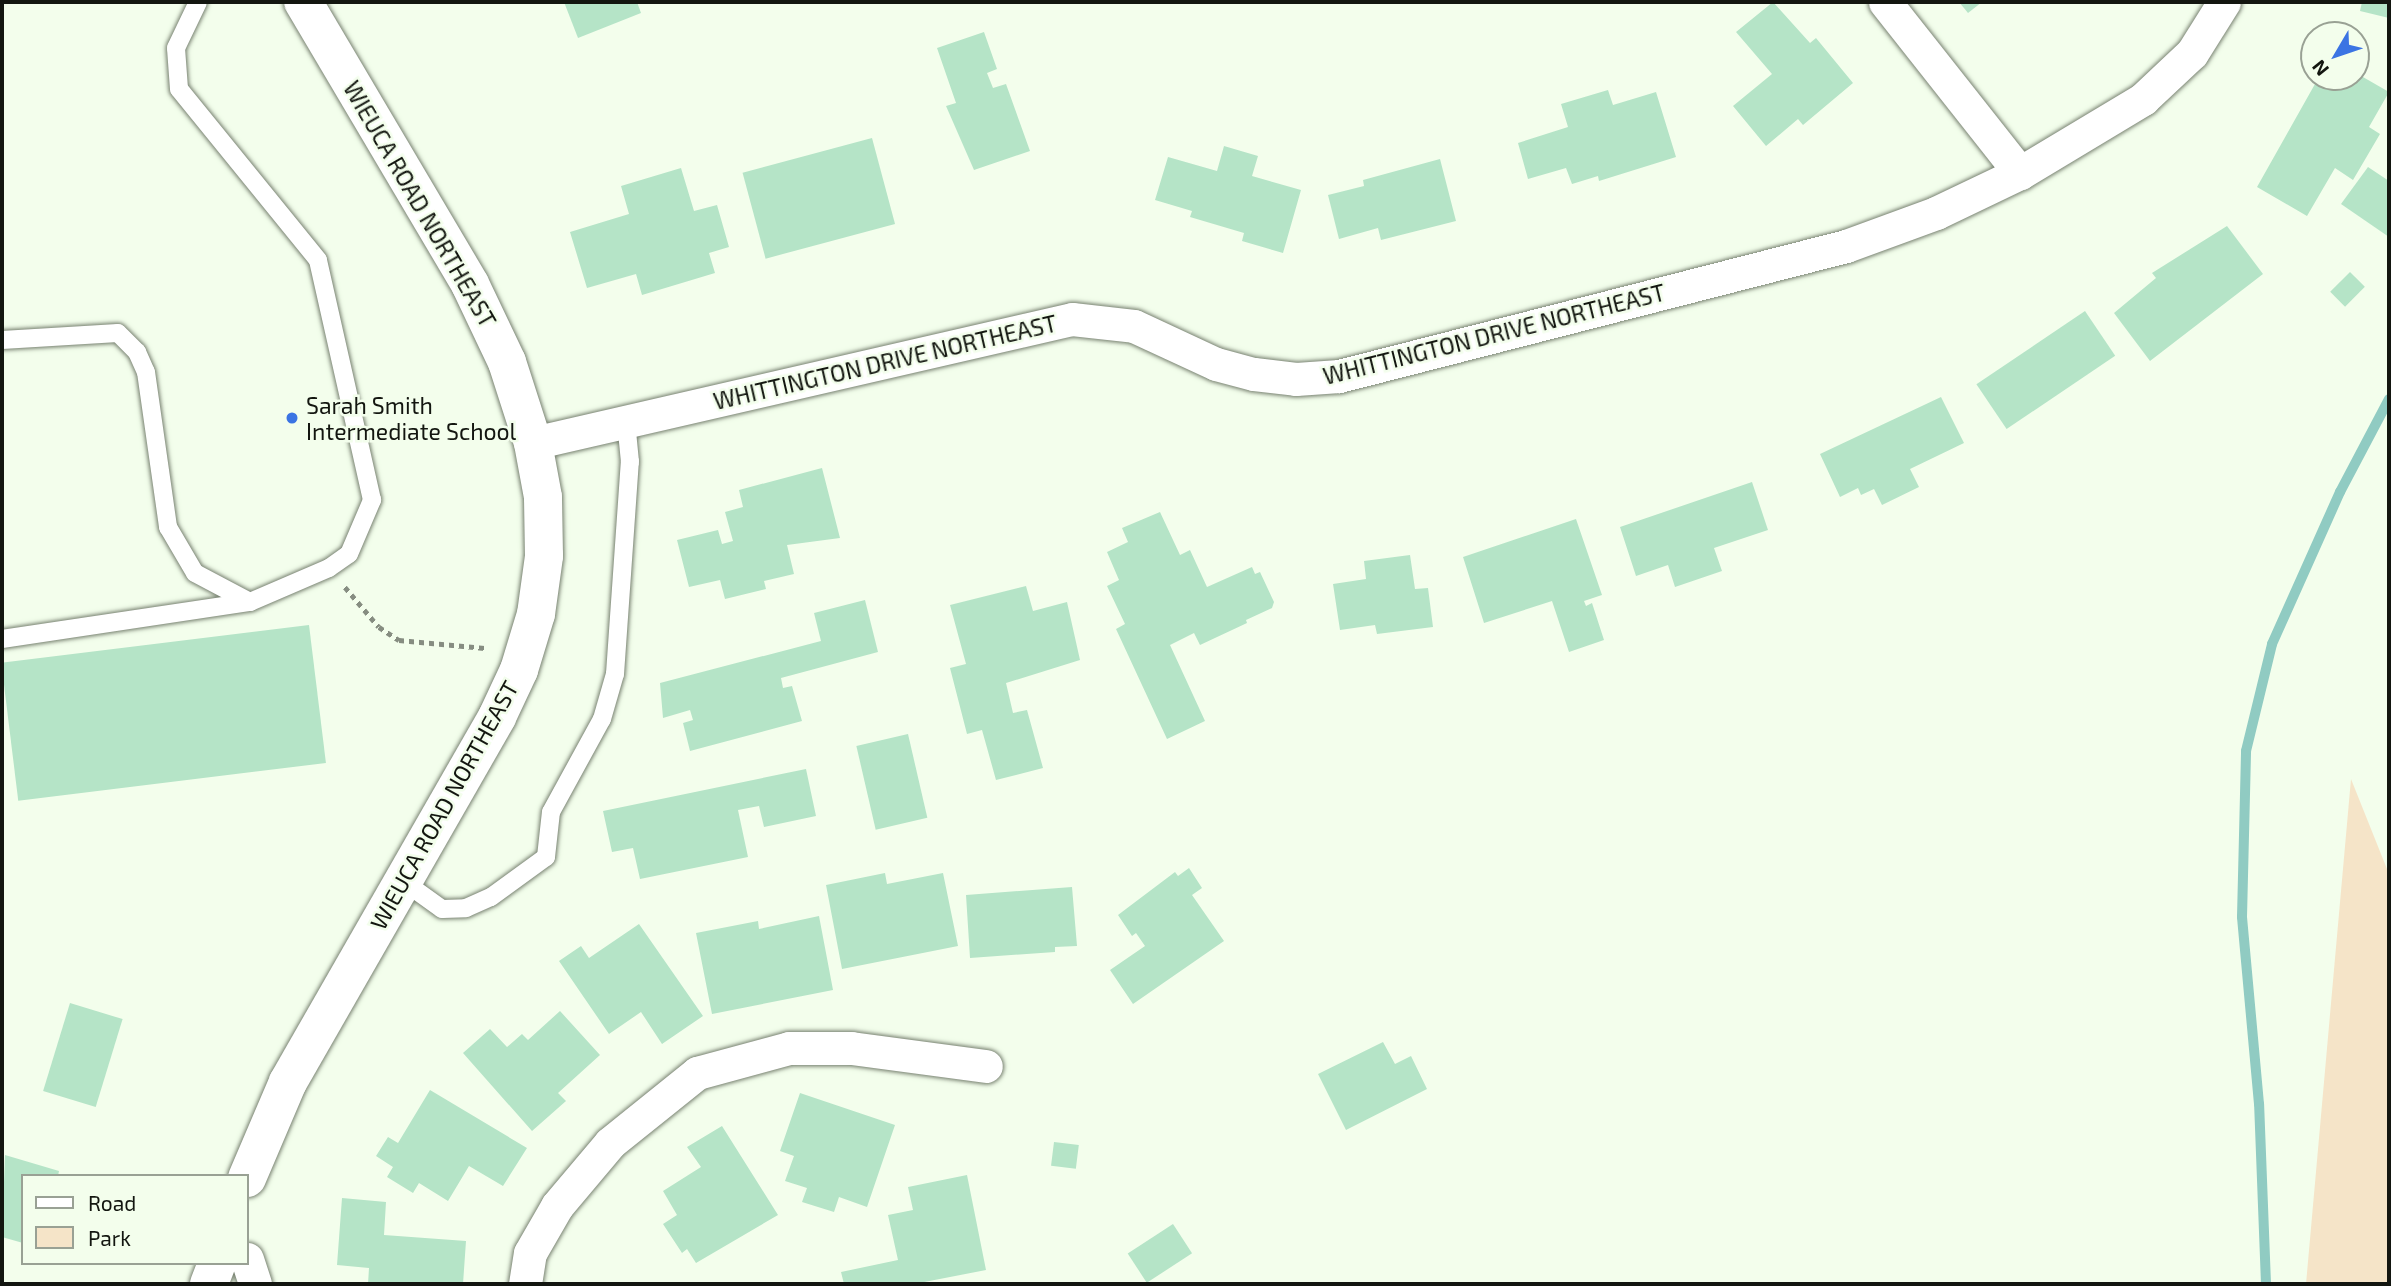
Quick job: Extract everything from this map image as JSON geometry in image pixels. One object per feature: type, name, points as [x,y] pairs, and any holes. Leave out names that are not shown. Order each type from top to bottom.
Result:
[{"type":"street","name":"WIEUCA ROAD NORTHEAST","points":[[248,1176],[288,1082],[497,717],[525,652],[544,556],[543,498],[533,443],[507,362],[470,284],[303,2]]},
{"type":"street","points":[[1885,2],[2020,173]]},
{"type":"street","name":"WHITTINGTON DRIVE NORTHEAST","points":[[533,443],[1072,318],[1133,326],[1216,364],[1254,374],[1296,379],[1339,376],[1846,246],[1936,213],[2020,173],[2143,99],[2192,53],[2224,2]]},
{"type":"street","points":[[525,1284],[530,1253],[557,1206],[610,1143],[697,1073],[789,1048],[851,1048],[986,1066]]},
{"type":"street","points":[[248,1262],[255,1284]]},
{"type":"street","points":[[209,1284],[216,1265]]},
{"type":"lane","points":[[2,639],[250,602],[329,568],[349,554],[372,500],[318,260],[179,89],[176,48],[198,2]]},
{"type":"lane","points":[[2,340],[118,333],[137,352],[146,372],[168,527],[195,573],[250,602]]},
{"type":"lane","points":[[403,881],[442,909],[466,908],[491,897],[546,857],[551,812],[602,719],[615,674],[630,462],[626,422]]},
{"type":"path","points":[[329,568],[379,627],[399,640],[525,652]]},
{"type":"green space","points":[[2351,779],[2389,874],[2389,1284],[2306,1284]]},
{"type":"building","points":[[564,2],[637,2],[641,13],[578,38]]},
{"type":"building","points":[[1773,2],[1810,43],[1816,38],[1853,83],[1803,125],[1798,119],[1766,146],[1733,106],[1772,74],[1736,32]]},
{"type":"building","points":[[1959,2],[1982,2],[1968,13]]},
{"type":"building","points":[[2362,2],[2389,2],[2389,18],[2360,11]]},
{"type":"building","points":[[984,32],[997,69],[987,73],[993,88],[1006,84],[1030,151],[974,170],[946,106],[956,103],[937,48]]},
{"type":"building","points":[[2370,81],[2389,92],[2369,127],[2380,134],[2353,180],[2335,168],[2307,216],[2257,187],[2311,91],[2370,91]]},
{"type":"building","points":[[1608,90],[1613,105],[1656,92],[1676,157],[1599,181],[1598,176],[1572,184],[1566,168],[1528,179],[1518,143],[1568,127],[1561,104]]},
{"type":"building","points":[[872,138],[895,224],[766,259],[743,173]]},
{"type":"building","points":[[1224,146],[1258,156],[1252,176],[1301,190],[1283,253],[1242,241],[1244,233],[1190,217],[1192,211],[1155,200],[1168,157],[1217,171]]},
{"type":"building","points":[[1440,159],[1456,221],[1381,240],[1378,228],[1339,239],[1328,195],[1364,186],[1363,180]]},
{"type":"building","points":[[2368,167],[2389,181],[2389,237],[2341,204]]},
{"type":"building","points":[[681,168],[694,211],[717,205],[729,247],[709,253],[715,273],[642,295],[636,274],[587,288],[570,232],[629,214],[621,186]]},
{"type":"building","points":[[2227,226],[2263,274],[2150,361],[2114,313],[2156,278],[2152,273]]},
{"type":"building","points":[[2350,272],[2365,287],[2345,307],[2330,292]]},
{"type":"building","points":[[2085,311],[2115,356],[2007,429],[1976,384]]},
{"type":"building","points":[[1941,397],[1964,443],[1910,469],[1919,487],[1882,505],[1874,489],[1861,495],[1858,488],[1840,497],[1820,454]]},
{"type":"building","points":[[822,468],[840,538],[787,545],[794,574],[764,581],[766,589],[725,599],[720,580],[689,587],[677,540],[718,530],[722,544],[733,541],[725,512],[743,507],[739,490]]},
{"type":"building","points":[[1752,482],[1768,530],[1714,548],[1722,571],[1675,587],[1668,565],[1636,576],[1620,527]]},
{"type":"building","points":[[1160,512],[1180,555],[1190,550],[1207,587],[1252,567],[1255,574],[1260,572],[1274,602],[1272,608],[1246,620],[1247,623],[1200,645],[1194,633],[1170,645],[1205,721],[1167,739],[1116,629],[1125,624],[1107,586],[1119,580],[1107,552],[1128,542],[1122,528]]},
{"type":"building","points":[[1576,519],[1602,595],[1584,601],[1586,606],[1592,603],[1604,640],[1569,652],[1552,601],[1484,623],[1463,557]]},
{"type":"building","points":[[1410,555],[1415,589],[1428,588],[1433,627],[1377,634],[1375,625],[1340,630],[1333,584],[1366,579],[1364,561]]},
{"type":"building","points":[[1026,586],[1033,611],[1067,602],[1080,660],[1006,683],[1013,713],[1027,710],[1043,768],[996,780],[982,730],[967,734],[950,668],[966,664],[950,605]]},
{"type":"building","points":[[865,600],[878,652],[781,678],[783,688],[792,686],[802,721],[690,751],[683,723],[693,720],[690,710],[663,718],[660,683],[821,641],[814,613]]},
{"type":"building","points":[[309,625],[326,763],[18,801],[2,663]]},
{"type":"building","points":[[908,734],[927,818],[876,830],[856,746]]},
{"type":"building","points":[[806,769],[816,816],[764,827],[759,806],[738,810],[748,857],[640,879],[633,848],[612,852],[603,811]]},
{"type":"building","points":[[1189,868],[1202,888],[1192,895],[1224,941],[1133,1004],[1110,970],[1145,946],[1136,933],[1132,936],[1118,915],[1175,872],[1178,876]]},
{"type":"building","points":[[885,873],[887,884],[943,873],[958,946],[842,969],[826,885]]},
{"type":"building","points":[[1072,887],[1077,946],[1055,947],[1055,952],[970,958],[966,895]]},
{"type":"building","points":[[819,916],[833,990],[712,1014],[696,933],[758,921],[759,929]]},
{"type":"building","points":[[639,924],[703,1016],[662,1044],[641,1012],[609,1034],[559,961],[581,946],[589,958]]},
{"type":"building","points":[[70,1003],[123,1019],[96,1107],[43,1091]]},
{"type":"building","points":[[560,1011],[600,1055],[558,1093],[566,1101],[532,1131],[463,1053],[490,1029],[507,1047],[522,1034],[528,1040]]},
{"type":"building","points":[[1383,1042],[1395,1064],[1411,1056],[1427,1089],[1346,1130],[1318,1074]]},
{"type":"building","points":[[430,1090],[527,1148],[503,1186],[469,1166],[448,1201],[419,1183],[413,1193],[387,1177],[393,1167],[376,1156],[388,1137],[398,1143]]},
{"type":"building","points":[[800,1093],[895,1125],[867,1207],[839,1197],[834,1212],[802,1202],[807,1188],[785,1181],[794,1156],[780,1151]]},
{"type":"building","points":[[722,1126],[778,1215],[696,1263],[687,1249],[682,1253],[663,1224],[677,1215],[663,1191],[701,1167],[687,1147]]},
{"type":"building","points":[[1054,1142],[1079,1145],[1076,1169],[1051,1166]]},
{"type":"building","points":[[5,1155],[59,1171],[58,1174],[21,1174],[21,1242],[2,1237]]},
{"type":"building","points":[[967,1175],[986,1270],[914,1284],[844,1284],[841,1272],[898,1260],[888,1215],[913,1210],[908,1187]]},
{"type":"building","points":[[342,1198],[386,1202],[384,1235],[466,1241],[463,1284],[368,1284],[369,1268],[337,1265]]},
{"type":"building","points":[[1173,1224],[1192,1253],[1147,1283],[1128,1253]]},
{"type":"waterway","points":[[2266,1284],[2259,1104],[2242,917],[2246,751],[2272,644],[2340,492],[2389,399]]},
{"type":"place","name":"Sarah Smith Intermediate School","points":[[292,418]]}]
